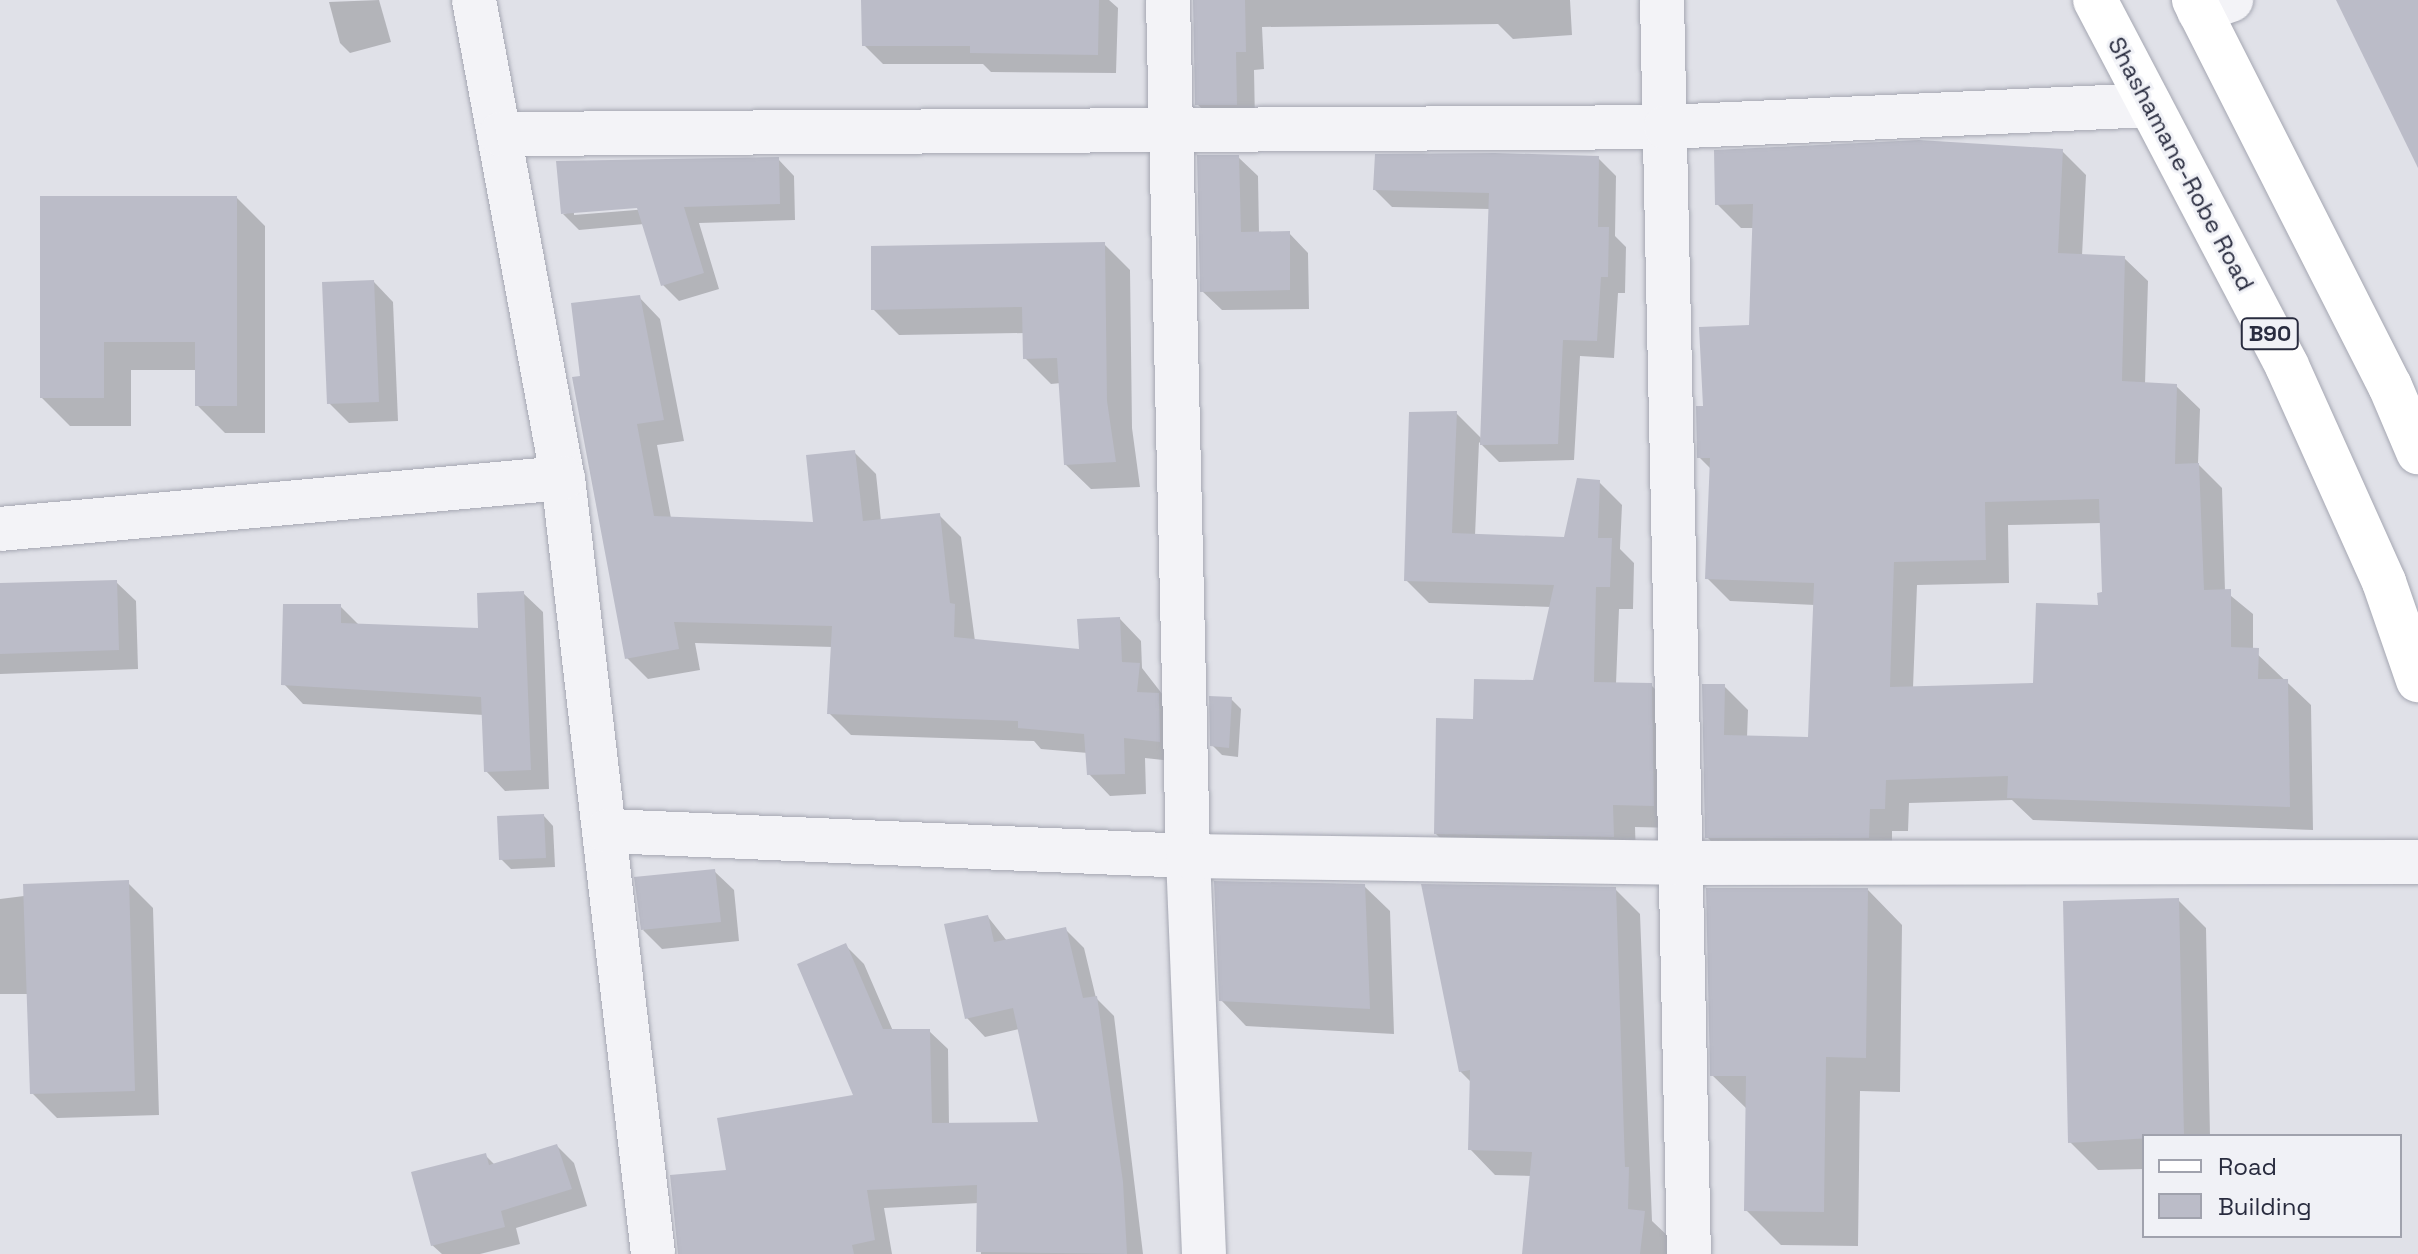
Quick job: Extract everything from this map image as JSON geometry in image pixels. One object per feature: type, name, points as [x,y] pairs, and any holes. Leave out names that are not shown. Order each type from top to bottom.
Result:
[{"type":"main road","name":"Shashamane-Robe Road","points":[[2095,0],[2287,366],[2384,582],[2418,680]]},
{"type":"main road","points":[[2208,4],[2390,386],[2418,452]]},
{"type":"street","points":[[474,0],[563,478],[607,831],[653,1254]]},
{"type":"street","points":[[1168,0],[1174,127],[1188,856],[1204,1254]]},
{"type":"street","points":[[1662,0],[1689,1254]]},
{"type":"street","points":[[501,134],[1174,127],[1666,127],[2150,105]]},
{"type":"street","points":[[0,529],[563,478]]},
{"type":"street","points":[[607,831],[1188,856],[1680,863],[2418,862]]},
{"type":"building","points":[[861,0],[1099,0],[1098,55],[970,53],[970,46],[862,46]]},
{"type":"building","points":[[1193,0],[1245,0],[1246,52],[1236,52],[1237,105],[1195,105]]},
{"type":"building","points":[[2336,0],[2418,0],[2418,168]]},
{"type":"building","points":[[1919,140],[2063,149],[2058,253],[2125,256],[2122,381],[2177,384],[2175,464],[2199,463],[2204,590],[2231,589],[2231,647],[2259,648],[2258,679],[2288,679],[2290,807],[2007,798],[2008,776],[1886,780],[1885,809],[1870,809],[1869,838],[1705,838],[1702,684],[1725,684],[1724,735],[1808,737],[1814,583],[1705,579],[1710,458],[1697,458],[1696,406],[1703,406],[1699,327],[1749,325],[1753,204],[1715,205],[1714,150]],"holes":[[[2099,499],[2102,592],[2097,593],[2098,605],[2036,603],[2033,683],[1890,687],[1894,562],[1986,560],[1985,502]]]},
{"type":"building","points":[[1375,154],[1599,156],[1598,227],[1609,227],[1608,277],[1601,277],[1597,341],[1563,340],[1558,444],[1480,445],[1489,193],[1373,190]]},
{"type":"building","points":[[1197,155],[1239,155],[1241,232],[1290,231],[1290,290],[1200,292]]},
{"type":"building","points":[[779,157],[780,204],[684,207],[704,273],[661,286],[637,208],[561,214],[556,161]]},
{"type":"building","points":[[40,196],[237,196],[237,406],[195,406],[195,342],[104,342],[104,398],[40,398]]},
{"type":"building","points":[[1105,242],[1107,401],[1116,462],[1064,465],[1057,358],[1023,359],[1022,307],[871,310],[871,246]]},
{"type":"building","points":[[374,280],[379,402],[327,404],[322,282]]},
{"type":"building","points":[[640,295],[664,420],[637,424],[654,516],[813,522],[806,455],[855,450],[863,521],[940,513],[950,603],[955,604],[954,637],[1079,649],[1077,619],[1120,617],[1122,662],[1140,663],[1137,692],[1159,693],[1160,742],[1124,738],[1125,774],[1087,775],[1084,734],[1018,728],[1018,721],[827,714],[832,626],[674,622],[679,649],[625,659],[572,377],[580,376],[571,303]]},
{"type":"building","points":[[1457,411],[1452,533],[1564,537],[1577,478],[1600,480],[1598,538],[1612,538],[1610,587],[1596,587],[1594,682],[1652,683],[1654,806],[1613,805],[1614,837],[1434,834],[1436,718],[1473,719],[1474,679],[1533,680],[1554,585],[1404,581],[1409,412]]},
{"type":"building","points":[[117,580],[119,650],[0,654],[0,583]]},
{"type":"building","points":[[524,591],[531,770],[484,772],[481,697],[281,685],[283,604],[341,604],[341,623],[478,628],[477,593]]},
{"type":"building","points":[[1209,696],[1232,697],[1229,748],[1210,746]]},
{"type":"building","points":[[544,814],[546,858],[499,860],[497,816]]},
{"type":"building","points":[[715,869],[721,922],[641,930],[634,877]]},
{"type":"building","points":[[129,880],[135,1091],[30,1094],[23,884]]},
{"type":"building","points":[[1214,881],[1365,884],[1370,1009],[1219,1001]]},
{"type":"building","points":[[1421,884],[1616,887],[1625,1167],[1629,1167],[1628,1209],[1645,1211],[1640,1254],[1522,1254],[1532,1152],[1468,1150],[1470,1070],[1459,1072]]},
{"type":"building","points":[[1706,888],[1868,888],[1866,1058],[1826,1057],[1824,1212],[1744,1211],[1746,1076],[1710,1076]]},
{"type":"building","points":[[2179,898],[2184,1134],[2142,1134],[2142,1139],[2068,1143],[2063,901]]},
{"type":"building","points":[[988,915],[994,942],[1066,927],[1083,998],[1097,996],[1123,1182],[1127,1254],[976,1252],[977,1185],[867,1190],[875,1240],[852,1245],[854,1254],[678,1254],[670,1175],[726,1170],[717,1118],[853,1095],[797,964],[846,943],[883,1029],[930,1029],[932,1123],[1038,1122],[1013,1008],[965,1019],[944,924]]},
{"type":"building","points":[[557,1144],[572,1189],[501,1211],[505,1227],[431,1246],[411,1172],[486,1153],[489,1165]]}]
